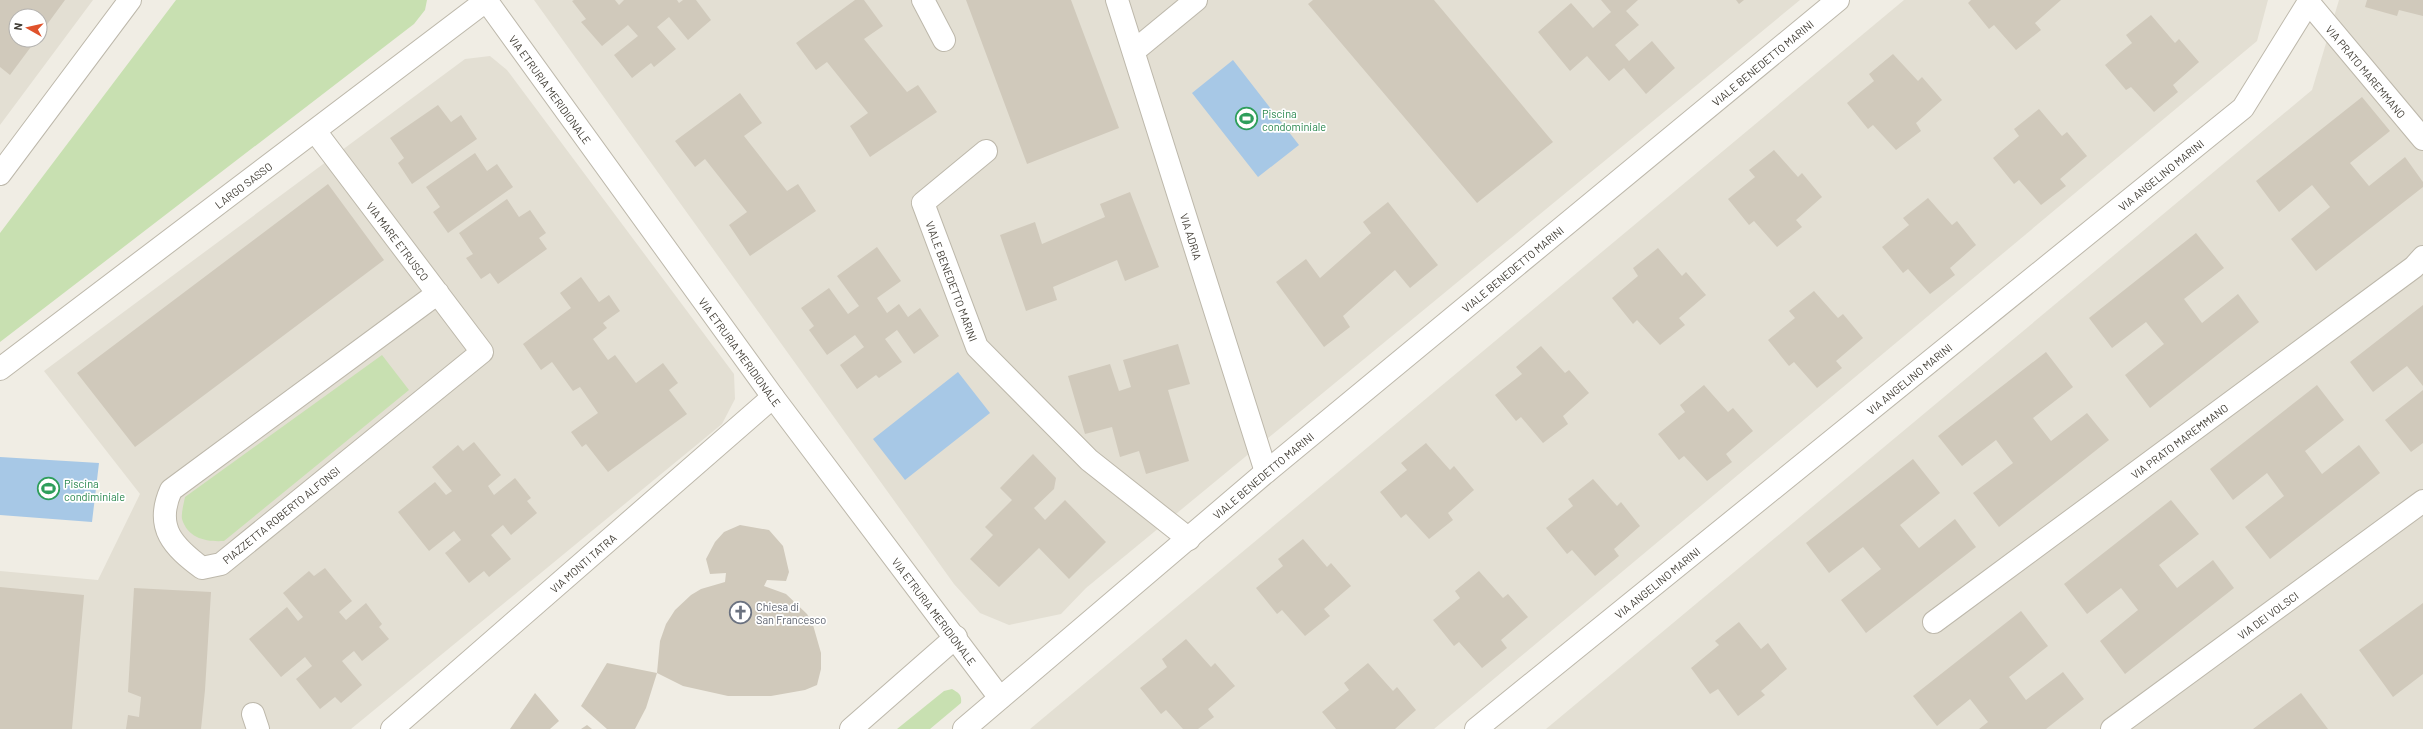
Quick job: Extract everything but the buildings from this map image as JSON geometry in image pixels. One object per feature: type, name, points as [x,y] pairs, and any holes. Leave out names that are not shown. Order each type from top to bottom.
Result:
[{"type":"street","points":[[0,174],[130,0]]},
{"type":"street","name":"LARGO SASSO","points":[[0,369],[486,0]]},
{"type":"street","name":"VIA ETRURIA MERIDIONALE","points":[[486,0],[773,397],[956,637],[1000,698]]},
{"type":"street","points":[[923,0],[944,40]]},
{"type":"street","name":"VIA ADRIA","points":[[1117,0],[1266,472]]},
{"type":"street","points":[[1134,51],[1196,0]]},
{"type":"street","name":"VIALE BENEDETTO MARINI","points":[[964,729],[1266,472],[1838,0]]},
{"type":"street","name":"VIA PRATO MAREMMANO","points":[[2309,2],[2423,139]]},
{"type":"street","name":"VIA ANGELINO MARINI","points":[[1476,729],[2243,108],[2309,2]]},
{"type":"street","name":"VIA MARE ETRUSCO","points":[[315,131],[482,352]]},
{"type":"street","name":"VIALE BENEDETTO MARINI","points":[[986,151],[923,204],[977,347],[1089,460],[1188,539]]},
{"type":"street","name":"VIA PRATO MAREMMANO","points":[[1934,622],[2408,272],[2423,257]]},
{"type":"street","name":"PIAZZETTA ROBERTO ALFONSI","points":[[438,293],[171,490],[166,502],[166,520],[170,540],[202,568],[221,564],[482,352]]},
{"type":"street","name":"VIA MONTI TATRA","points":[[392,729],[773,397]]},
{"type":"street","name":"VIA DEI VOLSCI","points":[[2112,729],[2423,500]]},
{"type":"street","points":[[851,729],[956,637]]},
{"type":"shaded area","points":[[0,0],[93,0],[0,125]]},
{"type":"shaded area","points":[[534,0],[1800,0],[1086,588],[1061,614],[1009,625],[980,613],[954,584]]},
{"type":"shaded area","points":[[1904,0],[2268,0],[2257,41],[1434,729],[1030,729]]},
{"type":"shaded area","points":[[2339,0],[2423,0],[2423,729],[1546,729],[2312,90]]},
{"type":"shaded area","points":[[490,56],[507,70],[734,374],[735,399],[722,424],[351,729],[0,729],[0,571],[98,580],[140,494],[44,371],[465,59]]},
{"type":"green space","points":[[176,0],[427,0],[425,10],[414,24],[0,342],[0,233]]},
{"type":"green space","points":[[382,355],[409,390],[224,541],[205,540],[193,535],[189,531],[182,519],[185,497]]},
{"type":"green space","points":[[952,689],[960,694],[961,703],[930,729],[897,729],[944,691]]},
{"type":"water","name":"Piscina condominiale","points":[[1233,60],[1299,145],[1258,177],[1192,93]]},
{"type":"water","points":[[958,372],[990,413],[905,480],[873,439]]},
{"type":"water","name":"Piscina condiminiale","points":[[0,457],[99,463],[92,522],[0,515]]},
{"type":"place","name":"Piscina condominiale","points":[[1246,119]]},
{"type":"place","name":"Piscina condiminiale","points":[[48,489]]},
{"type":"place","name":"Chiesa di San Francesco","points":[[740,612]]}]
